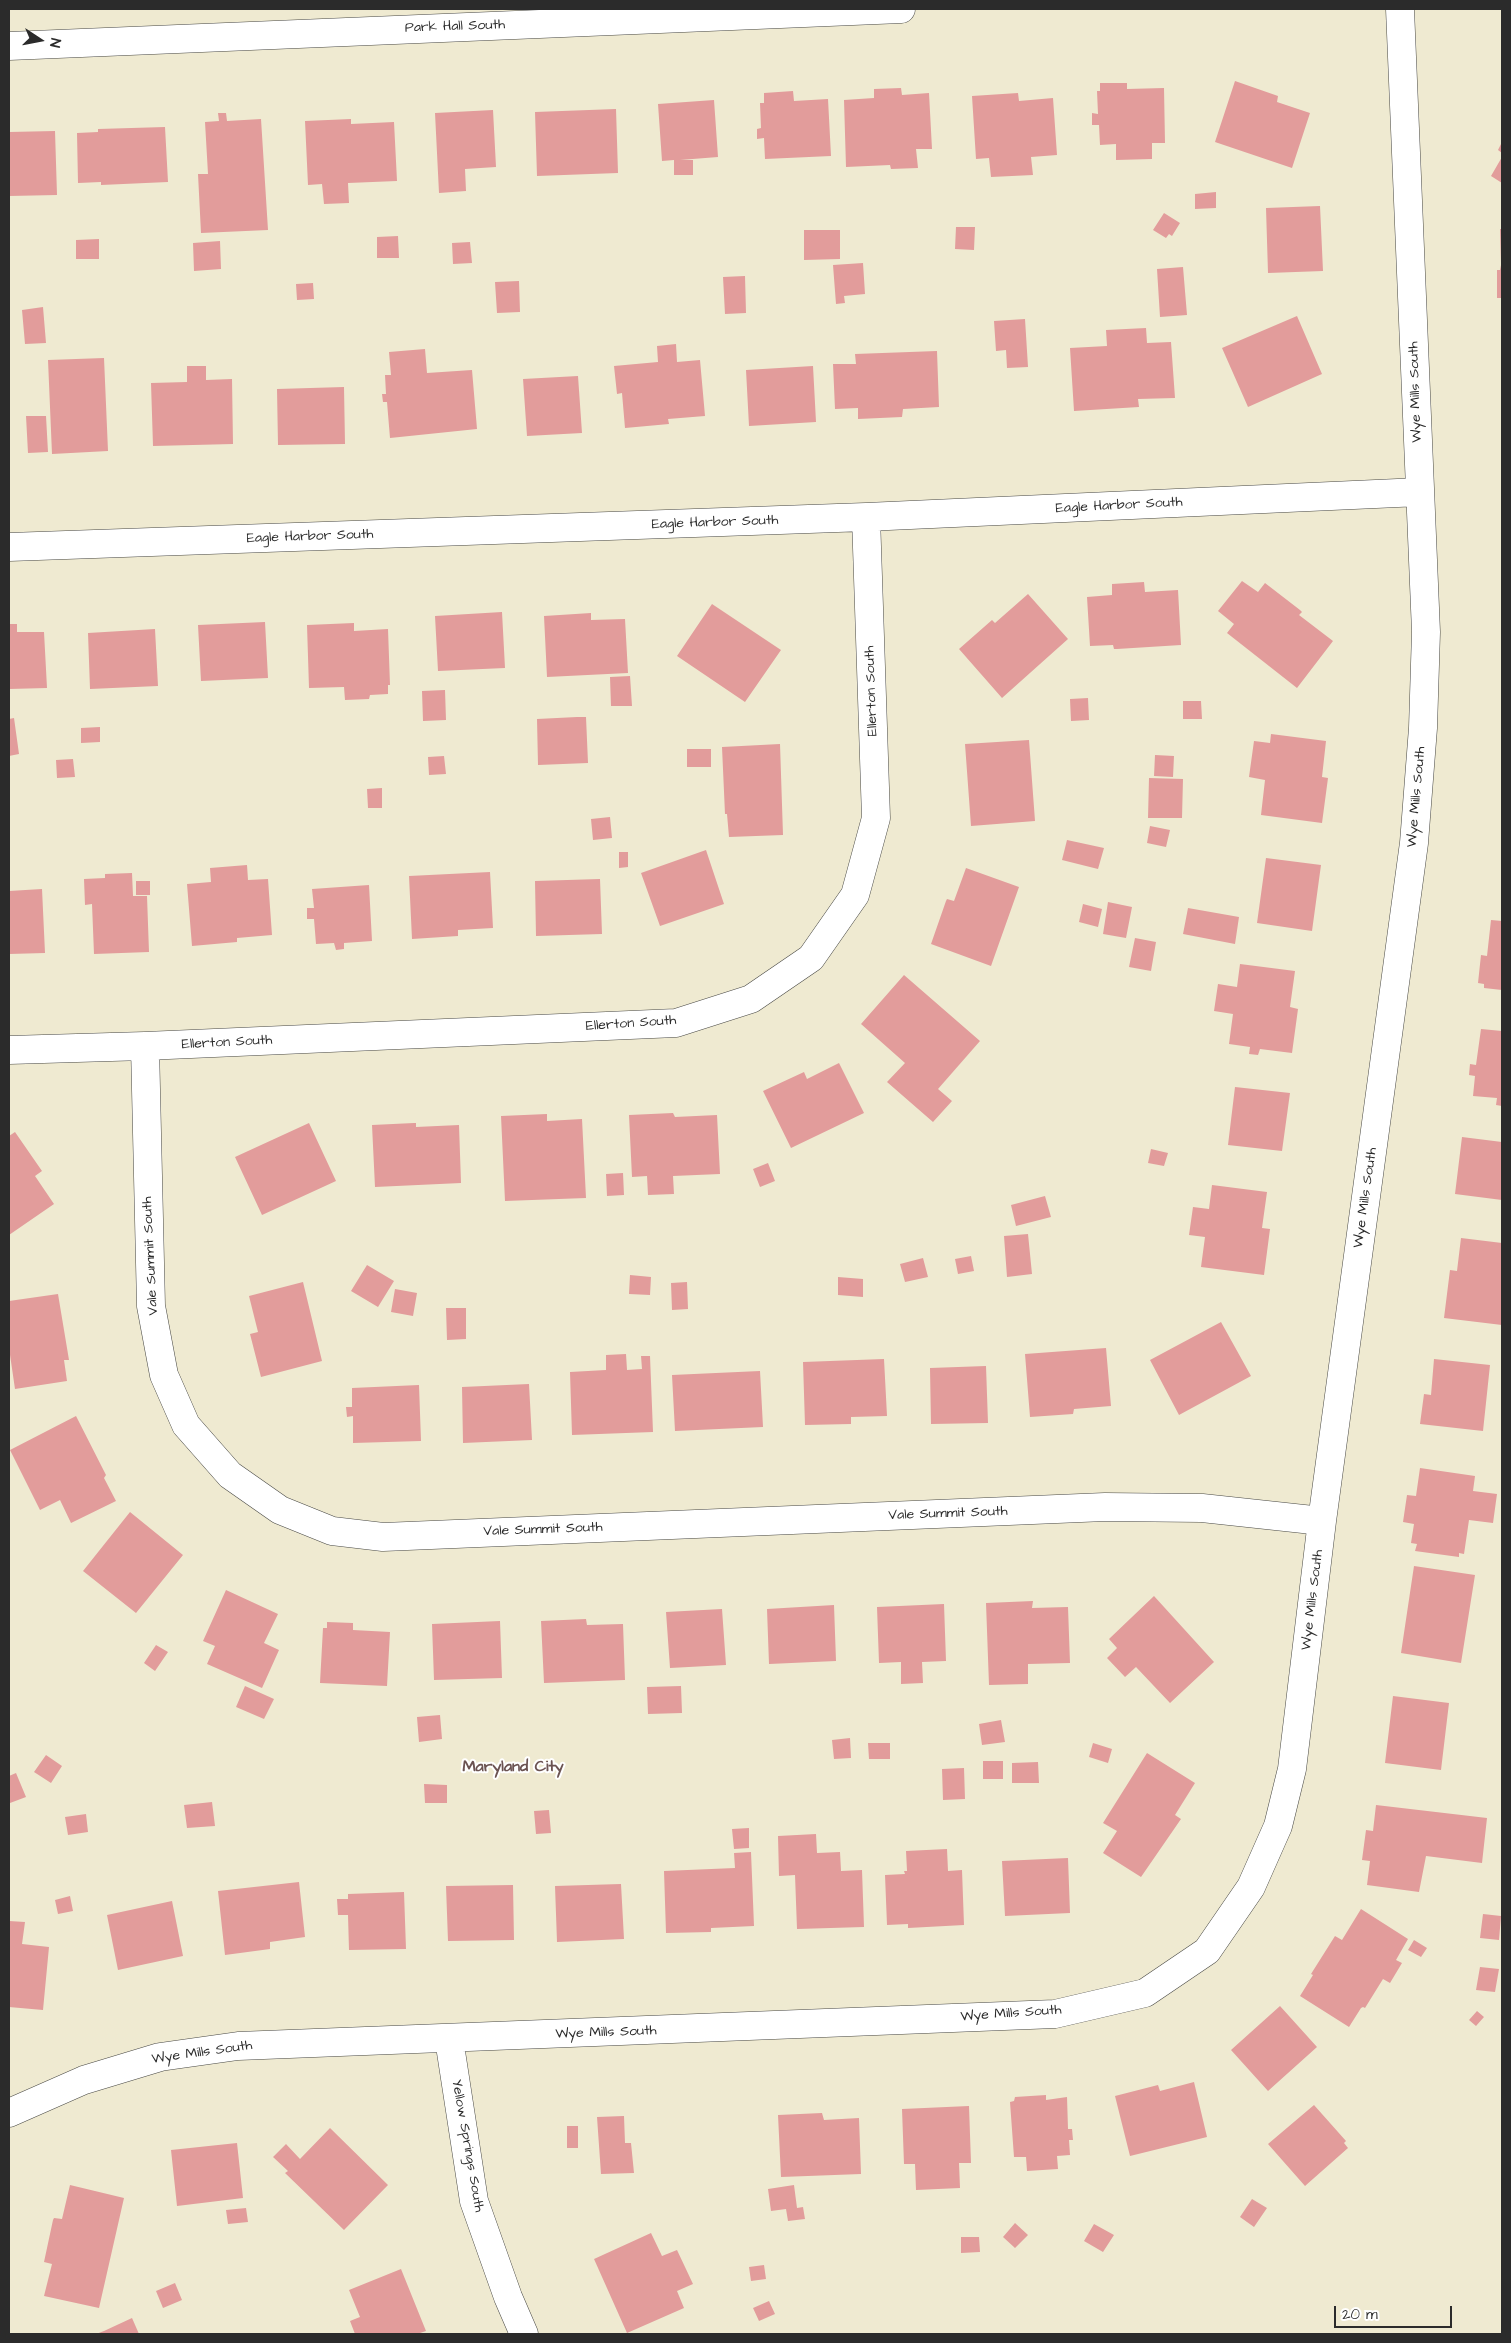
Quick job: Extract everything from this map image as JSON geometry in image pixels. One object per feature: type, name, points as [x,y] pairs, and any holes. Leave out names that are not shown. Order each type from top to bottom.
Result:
[{"type":"street","name":"Park Hall South","points":[[9,46],[901,9]]},
{"type":"street","name":"Wye Mills South","points":[[9,2113],[84,2080],[160,2056],[238,2046],[1055,2014],[1145,1993],[1207,1951],[1251,1887],[1278,1826],[1292,1769],[1322,1521],[1414,843],[1423,728],[1426,632],[1400,9]]},
{"type":"street","name":"Eagle Harbor South","points":[[9,547],[866,517],[1420,492]]},
{"type":"street","name":"Ellerton South","points":[[9,1050],[145,1046],[676,1023],[751,999],[811,958],[855,895],[876,818],[866,517]]},
{"type":"street","name":"Vale Summit South","points":[[145,1046],[151,1306],[164,1375],[186,1426],[230,1475],[280,1510],[332,1531],[383,1537],[1105,1507],[1202,1508],[1322,1521]]},
{"type":"street","name":"Yellow Springs South","points":[[449,2039],[474,2201],[508,2298],[524,2334]]},
{"type":"building","points":[[1235,81],[1278,96],[1277,102],[1310,113],[1292,168],[1215,142]]},
{"type":"building","points":[[1100,83],[1127,83],[1127,89],[1164,88],[1165,143],[1152,143],[1152,159],[1116,160],[1116,144],[1100,145],[1099,125],[1092,125],[1092,113],[1098,114],[1097,91],[1100,91]]},
{"type":"building","points":[[901,88],[902,95],[929,93],[932,149],[916,149],[918,168],[891,169],[890,165],[846,167],[844,100],[874,98],[874,89]]},
{"type":"building","points":[[793,91],[794,101],[828,99],[831,156],[765,159],[764,138],[757,139],[757,129],[761,128],[760,103],[764,103],[764,93]]},
{"type":"building","points":[[1018,93],[1019,101],[1053,98],[1057,155],[1031,157],[1033,175],[991,177],[989,158],[976,159],[972,96]]},
{"type":"building","points":[[714,100],[718,157],[680,160],[693,160],[693,175],[674,175],[674,160],[662,161],[658,104]]},
{"type":"building","points":[[616,109],[618,173],[537,176],[535,112]]},
{"type":"building","points":[[493,110],[496,167],[465,169],[466,191],[439,193],[435,113]]},
{"type":"building","points":[[218,113],[226,113],[227,121],[261,119],[268,230],[201,233],[198,174],[208,174],[205,122],[219,121]]},
{"type":"building","points":[[351,119],[351,124],[394,122],[397,181],[348,183],[349,203],[324,204],[322,184],[308,185],[305,121]]},
{"type":"building","points":[[165,127],[168,182],[101,185],[101,182],[78,183],[77,133],[98,132],[98,129]]},
{"type":"building","points":[[55,131],[57,195],[9,196],[9,132]]},
{"type":"building","points":[[1502,142],[1502,153],[1498,150]]},
{"type":"building","points":[[1502,157],[1502,183],[1491,176]]},
{"type":"building","points":[[1216,192],[1216,208],[1195,209],[1195,194]]},
{"type":"building","points":[[1320,206],[1323,271],[1268,273],[1266,208]]},
{"type":"building","points":[[1164,213],[1180,223],[1172,236],[1169,234],[1166,238],[1153,230]]},
{"type":"building","points":[[956,227],[975,227],[974,250],[955,249]]},
{"type":"building","points":[[1500,229],[1502,229],[1502,263],[1501,263]]},
{"type":"building","points":[[804,230],[840,230],[840,259],[804,260]]},
{"type":"building","points":[[398,236],[399,258],[377,258],[377,237]]},
{"type":"building","points":[[99,239],[99,259],[76,259],[76,240]]},
{"type":"building","points":[[220,241],[221,269],[194,271],[193,243]]},
{"type":"building","points":[[470,242],[472,263],[453,264],[452,243]]},
{"type":"building","points":[[863,263],[865,294],[844,296],[845,303],[836,304],[833,265]]},
{"type":"building","points":[[1501,265],[1502,298],[1497,298],[1497,270],[1500,270]]},
{"type":"building","points":[[1183,267],[1187,315],[1160,317],[1157,269]]},
{"type":"building","points":[[745,276],[746,313],[725,314],[723,277]]},
{"type":"building","points":[[519,281],[520,312],[497,313],[495,282]]},
{"type":"building","points":[[313,283],[314,299],[297,300],[296,284]]},
{"type":"building","points":[[43,307],[46,343],[25,344],[22,310]]},
{"type":"building","points":[[1297,316],[1322,374],[1248,407],[1222,348]]},
{"type":"building","points":[[1025,319],[1028,367],[1007,368],[1006,350],[996,351],[994,321]]},
{"type":"building","points":[[1146,328],[1147,343],[1171,342],[1175,398],[1138,399],[1139,407],[1074,411],[1070,348],[1107,346],[1106,330]]},
{"type":"building","points":[[676,344],[677,362],[700,360],[705,416],[668,419],[669,424],[625,428],[622,393],[617,394],[614,366],[658,362],[657,346]]},
{"type":"building","points":[[425,349],[427,373],[472,370],[477,429],[390,438],[387,402],[383,402],[382,394],[386,394],[385,375],[391,375],[389,352]]},
{"type":"building","points":[[937,351],[939,407],[903,409],[902,417],[858,419],[858,408],[835,409],[833,364],[856,364],[855,354]]},
{"type":"building","points":[[104,358],[108,451],[52,454],[48,360]]},
{"type":"building","points":[[187,366],[206,366],[206,380],[232,379],[233,444],[153,446],[151,383],[187,382]]},
{"type":"building","points":[[813,366],[816,422],[749,426],[746,370]]},
{"type":"building","points":[[578,376],[582,433],[527,436],[523,379]]},
{"type":"building","points":[[344,387],[345,444],[278,445],[277,389]]},
{"type":"building","points":[[26,416],[46,416],[48,452],[28,453]]},
{"type":"building","points":[[1242,581],[1258,592],[1265,583],[1300,610],[1302,612],[1299,615],[1333,641],[1297,688],[1227,633],[1234,624],[1218,611]]},
{"type":"building","points":[[1144,582],[1145,592],[1178,590],[1181,645],[1117,649],[1114,649],[1113,645],[1090,646],[1087,597],[1112,595],[1112,584]]},
{"type":"building","points":[[1028,594],[1068,639],[1002,698],[959,649],[992,620],[995,623]]},
{"type":"building","points":[[712,604],[781,650],[745,702],[677,656]]},
{"type":"building","points":[[502,612],[505,668],[438,671],[435,616]]},
{"type":"building","points":[[591,613],[591,620],[625,619],[628,673],[547,677],[544,616]]},
{"type":"building","points":[[265,622],[268,678],[201,681],[198,625]]},
{"type":"building","points":[[354,623],[354,631],[388,629],[390,685],[388,685],[388,694],[370,695],[369,699],[345,700],[344,687],[309,688],[307,625]]},
{"type":"building","points":[[9,624],[17,624],[17,632],[44,632],[47,688],[9,689]]},
{"type":"building","points":[[155,629],[158,686],[90,689],[88,633]]},
{"type":"building","points":[[630,676],[632,706],[611,706],[610,677]]},
{"type":"building","points":[[445,690],[446,720],[423,721],[422,691]]},
{"type":"building","points":[[1088,698],[1089,720],[1071,721],[1070,699]]},
{"type":"building","points":[[1183,701],[1201,701],[1202,719],[1183,719]]},
{"type":"building","points":[[586,717],[588,763],[538,765],[537,719]]},
{"type":"building","points":[[14,718],[19,754],[9,756],[9,719]]},
{"type":"building","points":[[100,727],[100,742],[81,743],[81,728]]},
{"type":"building","points":[[1271,734],[1326,741],[1322,777],[1328,778],[1322,823],[1261,815],[1265,780],[1249,777],[1254,741],[1270,743]]},
{"type":"building","points":[[1029,740],[1035,821],[971,826],[965,744]]},
{"type":"building","points":[[780,744],[783,835],[729,837],[727,814],[725,814],[722,747]]},
{"type":"building","points":[[687,749],[711,749],[711,767],[687,767]]},
{"type":"building","points":[[1155,755],[1174,756],[1173,777],[1154,776]]},
{"type":"building","points":[[444,756],[446,774],[429,775],[428,757]]},
{"type":"building","points":[[73,759],[75,777],[57,778],[56,760]]},
{"type":"building","points":[[1149,778],[1183,779],[1182,818],[1148,818]]},
{"type":"building","points":[[382,788],[382,808],[368,808],[367,789]]},
{"type":"building","points":[[610,817],[612,838],[593,840],[591,819]]},
{"type":"building","points":[[1150,826],[1170,830],[1166,847],[1147,843]]},
{"type":"building","points":[[1067,840],[1104,848],[1098,869],[1062,860]]},
{"type":"building","points":[[706,850],[724,904],[660,926],[641,873]]},
{"type":"building","points":[[619,852],[628,852],[628,867],[619,868]]},
{"type":"building","points":[[1266,858],[1321,865],[1312,931],[1257,923]]},
{"type":"building","points":[[247,865],[248,880],[268,879],[272,935],[237,938],[237,942],[192,946],[187,884],[211,882],[210,868]]},
{"type":"building","points":[[966,868],[1019,887],[991,966],[931,944],[946,901],[947,899],[954,901]]},
{"type":"building","points":[[490,872],[493,928],[458,930],[458,936],[412,939],[409,876]]},
{"type":"building","points":[[132,873],[133,896],[147,896],[149,952],[94,954],[92,904],[85,905],[84,879],[105,878],[105,874]]},
{"type":"building","points":[[600,879],[602,934],[536,936],[535,881]]},
{"type":"building","points":[[136,881],[150,881],[150,895],[136,895]]},
{"type":"building","points":[[369,885],[372,941],[344,943],[344,949],[336,950],[334,943],[316,944],[314,919],[307,919],[307,908],[314,908],[312,889]]},
{"type":"building","points":[[42,889],[45,953],[9,954],[9,891]]},
{"type":"building","points":[[1108,902],[1132,907],[1126,938],[1103,934]]},
{"type":"building","points":[[1083,904],[1102,909],[1098,927],[1079,922]]},
{"type":"building","points":[[1188,908],[1239,917],[1235,944],[1183,934]]},
{"type":"building","points":[[1491,920],[1502,921],[1502,990],[1484,988],[1484,984],[1478,983],[1481,955],[1487,956]]},
{"type":"building","points":[[1135,938],[1156,942],[1151,971],[1129,967]]},
{"type":"building","points":[[1240,964],[1295,971],[1290,1007],[1298,1009],[1292,1053],[1260,1049],[1258,1055],[1249,1054],[1250,1047],[1229,1044],[1233,1014],[1214,1011],[1218,984],[1237,987]]},
{"type":"building","points":[[904,975],[980,1041],[938,1089],[952,1101],[933,1122],[887,1082],[905,1063],[861,1024]]},
{"type":"building","points":[[1481,1029],[1502,1031],[1502,1106],[1496,1105],[1497,1098],[1473,1096],[1475,1076],[1469,1075],[1470,1064],[1476,1065]]},
{"type":"building","points":[[839,1063],[864,1113],[791,1148],[763,1091],[804,1072],[807,1079]]},
{"type":"building","points":[[1235,1087],[1290,1093],[1282,1151],[1228,1145]]},
{"type":"building","points":[[673,1113],[675,1117],[717,1115],[720,1174],[673,1176],[674,1194],[648,1195],[647,1176],[632,1177],[629,1115]]},
{"type":"building","points":[[547,1114],[547,1121],[582,1119],[586,1198],[505,1201],[501,1116]]},
{"type":"building","points":[[309,1123],[336,1181],[262,1215],[235,1157]]},
{"type":"building","points":[[416,1123],[416,1127],[459,1125],[461,1183],[375,1187],[372,1125]]},
{"type":"building","points":[[15,1132],[42,1171],[35,1176],[54,1204],[9,1235],[9,1136]]},
{"type":"building","points":[[1462,1137],[1502,1142],[1502,1200],[1455,1194]]},
{"type":"building","points":[[1151,1149],[1168,1153],[1164,1166],[1148,1163]]},
{"type":"building","points":[[768,1163],[775,1181],[760,1187],[753,1169]]},
{"type":"building","points":[[623,1173],[624,1195],[607,1196],[606,1174]]},
{"type":"building","points":[[1212,1185],[1267,1192],[1262,1228],[1270,1229],[1264,1275],[1201,1267],[1205,1237],[1189,1235],[1193,1207],[1209,1209]]},
{"type":"building","points":[[1045,1196],[1051,1217],[1016,1226],[1011,1205]]},
{"type":"building","points":[[1028,1234],[1032,1274],[1007,1277],[1004,1236]]},
{"type":"building","points":[[1461,1238],[1502,1243],[1502,1325],[1444,1318],[1450,1270],[1457,1271]]},
{"type":"building","points":[[971,1256],[974,1271],[958,1274],[955,1259]]},
{"type":"building","points":[[923,1258],[928,1277],[905,1282],[900,1264]]},
{"type":"building","points":[[367,1265],[394,1281],[378,1307],[351,1291]]},
{"type":"building","points":[[630,1275],[651,1277],[650,1295],[629,1294]]},
{"type":"building","points":[[838,1277],[863,1279],[863,1297],[838,1295]]},
{"type":"building","points":[[303,1282],[322,1361],[261,1377],[250,1334],[258,1332],[249,1296]]},
{"type":"building","points":[[687,1282],[688,1309],[672,1310],[671,1283]]},
{"type":"building","points":[[395,1289],[417,1293],[413,1316],[391,1312]]},
{"type":"building","points":[[58,1294],[69,1360],[64,1360],[67,1381],[15,1389],[9,1348],[9,1301]]},
{"type":"building","points":[[446,1308],[466,1308],[466,1339],[447,1340]]},
{"type":"building","points":[[1221,1322],[1251,1376],[1179,1415],[1150,1360]]},
{"type":"building","points":[[1106,1348],[1111,1406],[1074,1409],[1073,1414],[1030,1417],[1025,1354]]},
{"type":"building","points":[[626,1354],[627,1370],[642,1369],[641,1356],[650,1356],[653,1432],[572,1435],[570,1372],[606,1370],[606,1355]]},
{"type":"building","points":[[884,1359],[887,1416],[851,1417],[851,1424],[805,1425],[803,1362]]},
{"type":"building","points":[[1434,1359],[1490,1365],[1483,1431],[1420,1424],[1424,1394],[1431,1395]]},
{"type":"building","points":[[986,1366],[988,1423],[931,1424],[930,1368]]},
{"type":"building","points":[[760,1371],[763,1427],[675,1431],[672,1375]]},
{"type":"building","points":[[529,1384],[532,1440],[463,1443],[462,1387]]},
{"type":"building","points":[[419,1385],[421,1441],[353,1443],[353,1416],[347,1417],[346,1407],[352,1407],[352,1388]]},
{"type":"building","points":[[76,1416],[106,1475],[104,1478],[116,1501],[71,1523],[60,1500],[40,1510],[10,1450]]},
{"type":"building","points":[[1420,1468],[1475,1476],[1473,1491],[1497,1494],[1493,1523],[1469,1520],[1464,1554],[1459,1553],[1459,1557],[1415,1551],[1417,1544],[1411,1543],[1414,1524],[1403,1522],[1407,1495],[1416,1496]]},
{"type":"building","points":[[130,1512],[183,1555],[136,1613],[83,1571]]},
{"type":"building","points":[[1414,1566],[1475,1575],[1461,1663],[1401,1653]]},
{"type":"building","points":[[226,1590],[278,1614],[264,1643],[279,1650],[262,1688],[207,1664],[215,1646],[203,1641]]},
{"type":"building","points":[[1154,1596],[1214,1662],[1170,1703],[1136,1667],[1125,1677],[1107,1658],[1117,1648],[1109,1639]]},
{"type":"building","points":[[1033,1601],[1032,1608],[1068,1607],[1070,1663],[1028,1664],[1028,1684],[989,1685],[986,1603]]},
{"type":"building","points":[[944,1604],[946,1661],[922,1662],[923,1683],[901,1684],[901,1662],[879,1663],[877,1607]]},
{"type":"building","points":[[834,1605],[836,1661],[769,1664],[767,1609]]},
{"type":"building","points":[[722,1609],[726,1665],[670,1668],[666,1612]]},
{"type":"building","points":[[586,1619],[587,1625],[623,1624],[625,1680],[544,1683],[541,1621]]},
{"type":"building","points":[[500,1621],[502,1678],[434,1680],[432,1624]]},
{"type":"building","points":[[327,1622],[353,1623],[353,1630],[390,1632],[387,1686],[320,1683],[323,1628],[327,1628]]},
{"type":"building","points":[[156,1645],[168,1652],[155,1671],[144,1663]]},
{"type":"building","points":[[245,1686],[274,1699],[264,1719],[236,1707]]},
{"type":"building","points":[[681,1686],[682,1713],[648,1714],[647,1687]]},
{"type":"building","points":[[1393,1696],[1449,1703],[1441,1770],[1385,1763]]},
{"type":"building","points":[[440,1715],[442,1739],[419,1742],[417,1717]]},
{"type":"building","points":[[1001,1720],[1005,1742],[982,1745],[979,1724]]},
{"type":"building","points":[[850,1738],[851,1758],[834,1759],[832,1740]]},
{"type":"building","points":[[868,1743],[890,1743],[890,1759],[869,1759]]},
{"type":"building","points":[[1093,1743],[1112,1749],[1108,1763],[1089,1757]]},
{"type":"building","points":[[1147,1753],[1195,1783],[1175,1815],[1181,1819],[1141,1877],[1103,1853],[1117,1831],[1103,1823]]},
{"type":"building","points":[[46,1755],[62,1766],[51,1783],[34,1772]]},
{"type":"building","points":[[983,1761],[1003,1761],[1003,1779],[983,1779]]},
{"type":"building","points":[[1038,1762],[1039,1783],[1012,1783],[1012,1763]]},
{"type":"building","points":[[964,1768],[965,1799],[943,1800],[942,1769]]},
{"type":"building","points":[[16,1773],[26,1797],[10,1803],[9,1776]]},
{"type":"building","points":[[424,1784],[447,1785],[447,1803],[425,1803]]},
{"type":"building","points":[[212,1802],[215,1826],[187,1828],[184,1805]]},
{"type":"building","points":[[1376,1805],[1487,1818],[1482,1863],[1426,1856],[1419,1892],[1367,1885],[1370,1861],[1362,1860],[1366,1830],[1373,1831]]},
{"type":"building","points":[[549,1810],[551,1833],[536,1834],[534,1811]]},
{"type":"building","points":[[86,1814],[88,1832],[68,1835],[65,1817]]},
{"type":"building","points":[[749,1828],[749,1848],[734,1849],[732,1829]]},
{"type":"building","points":[[816,1834],[817,1853],[840,1852],[841,1871],[862,1870],[864,1927],[797,1929],[795,1875],[779,1876],[778,1836]]},
{"type":"building","points":[[947,1849],[948,1871],[962,1870],[964,1925],[908,1928],[908,1924],[887,1925],[885,1875],[905,1874],[904,1871],[907,1871],[906,1851]]},
{"type":"building","points":[[751,1852],[754,1926],[711,1928],[711,1932],[666,1933],[664,1871],[735,1868],[734,1853]]},
{"type":"building","points":[[1068,1858],[1070,1913],[1005,1916],[1002,1861]]},
{"type":"building","points":[[299,1882],[305,1937],[270,1942],[270,1949],[225,1955],[218,1891]]},
{"type":"building","points":[[621,1884],[624,1939],[557,1942],[555,1886]]},
{"type":"building","points":[[513,1885],[514,1940],[448,1941],[446,1886]]},
{"type":"building","points":[[404,1892],[406,1949],[349,1950],[348,1915],[338,1915],[337,1899],[348,1899],[348,1894]]},
{"type":"building","points":[[70,1896],[73,1911],[58,1914],[55,1900]]},
{"type":"building","points":[[172,1901],[183,1956],[118,1970],[107,1915]]},
{"type":"building","points":[[1361,1909],[1408,1939],[1396,1960],[1402,1963],[1390,1983],[1383,1979],[1365,2008],[1361,2008],[1349,2027],[1300,1996],[1313,1975],[1311,1974],[1335,1936],[1342,1940]]},
{"type":"building","points":[[1483,1914],[1501,1916],[1499,1940],[1480,1938]]},
{"type":"building","points":[[9,1921],[25,1922],[22,1944],[49,1947],[43,2010],[9,2007]]},
{"type":"building","points":[[1414,1940],[1427,1948],[1421,1957],[1408,1950]]},
{"type":"building","points":[[1480,1967],[1499,1969],[1495,1992],[1476,1990]]},
{"type":"building","points":[[1280,2006],[1317,2047],[1268,2091],[1231,2050]]},
{"type":"building","points":[[1477,2011],[1484,2017],[1476,2026],[1469,2020]]},
{"type":"building","points":[[1194,2082],[1207,2137],[1130,2156],[1115,2096],[1158,2085],[1160,2091]]},
{"type":"building","points":[[1046,2095],[1046,2100],[1067,2097],[1068,2129],[1072,2129],[1073,2140],[1069,2140],[1070,2155],[1057,2156],[1058,2169],[1027,2171],[1026,2157],[1014,2157],[1010,2102],[1014,2101],[1015,2097]]},
{"type":"building","points":[[1314,2105],[1346,2141],[1344,2143],[1348,2148],[1305,2186],[1268,2144]]},
{"type":"building","points":[[969,2106],[971,2163],[959,2163],[960,2188],[916,2190],[915,2164],[904,2164],[902,2109]]},
{"type":"building","points":[[822,2113],[824,2120],[859,2118],[861,2174],[781,2177],[778,2115]]},
{"type":"building","points":[[624,2116],[625,2143],[631,2143],[634,2173],[601,2174],[597,2117]]},
{"type":"building","points":[[567,2126],[578,2126],[578,2148],[567,2148]]},
{"type":"building","points":[[330,2128],[388,2185],[344,2230],[285,2173],[288,2171],[273,2157],[286,2144],[300,2159]]},
{"type":"building","points":[[237,2143],[243,2198],[177,2206],[171,2150]]},
{"type":"building","points":[[70,2185],[124,2198],[99,2308],[44,2296],[52,2264],[44,2262],[53,2220],[54,2218],[62,2219]]},
{"type":"building","points":[[794,2185],[797,2208],[803,2207],[805,2219],[788,2221],[786,2209],[771,2211],[768,2189]]},
{"type":"building","points":[[1252,2199],[1267,2208],[1254,2227],[1240,2217]]},
{"type":"building","points":[[246,2208],[248,2222],[228,2224],[226,2210]]},
{"type":"building","points":[[1015,2223],[1028,2235],[1015,2248],[1003,2237]]},
{"type":"building","points":[[1094,2224],[1114,2235],[1103,2252],[1084,2241]]},
{"type":"building","points":[[651,2233],[662,2256],[677,2250],[693,2284],[677,2291],[684,2308],[627,2333],[594,2259]]},
{"type":"building","points":[[961,2237],[979,2237],[980,2252],[961,2253]]},
{"type":"building","points":[[764,2265],[766,2279],[751,2281],[749,2267]]},
{"type":"building","points":[[401,2269],[426,2331],[417,2334],[355,2334],[350,2321],[360,2317],[349,2290]]},
{"type":"building","points":[[175,2283],[182,2300],[163,2308],[156,2291]]},
{"type":"building","points":[[769,2301],[775,2314],[759,2321],[753,2308]]},
{"type":"building","points":[[132,2318],[139,2334],[96,2334],[104,2331]]},
{"type":"district","name":"Maryland City","points":[[513,1768]]}]
